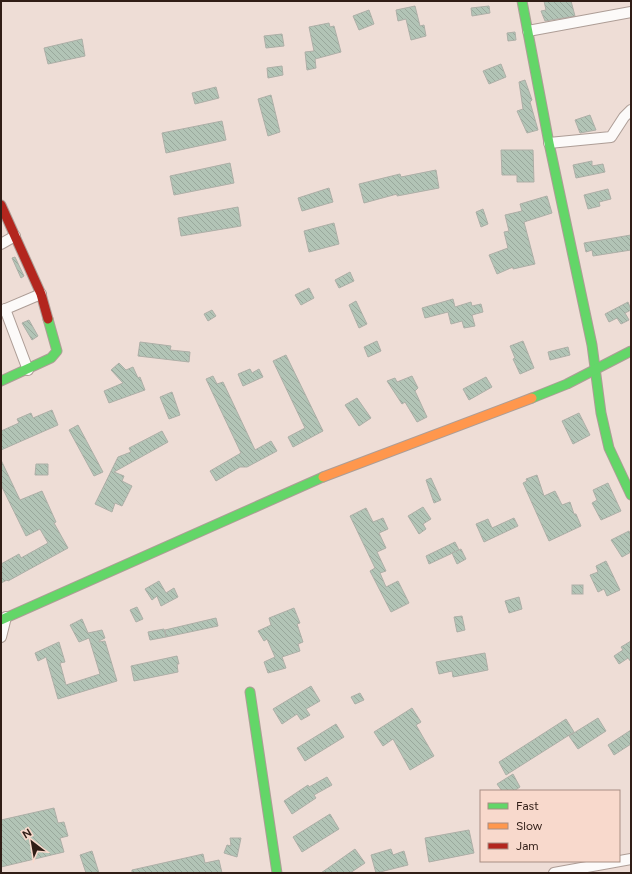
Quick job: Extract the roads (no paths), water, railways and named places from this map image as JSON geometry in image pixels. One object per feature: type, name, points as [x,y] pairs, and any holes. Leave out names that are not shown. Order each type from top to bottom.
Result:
[{"type":"street","points":[[522,1],[549,143],[591,339],[601,413],[609,448],[631,495]]},
{"type":"street","points":[[528,31],[631,12]]},
{"type":"street","points":[[549,143],[611,137],[624,117],[631,110]]},
{"type":"street","points":[[1,205],[41,294],[58,351],[51,358],[28,370],[1,381]]},
{"type":"street","points":[[1,244],[15,236]]},
{"type":"street","points":[[28,370],[3,310],[41,294]]},
{"type":"street","points":[[1,637],[3,618],[311,482],[567,384],[595,371],[631,351]]},
{"type":"street","points":[[250,692],[277,873]]},
{"type":"street","points":[[620,861],[631,859]]},
{"type":"street","points":[[554,873],[614,862]]}]
